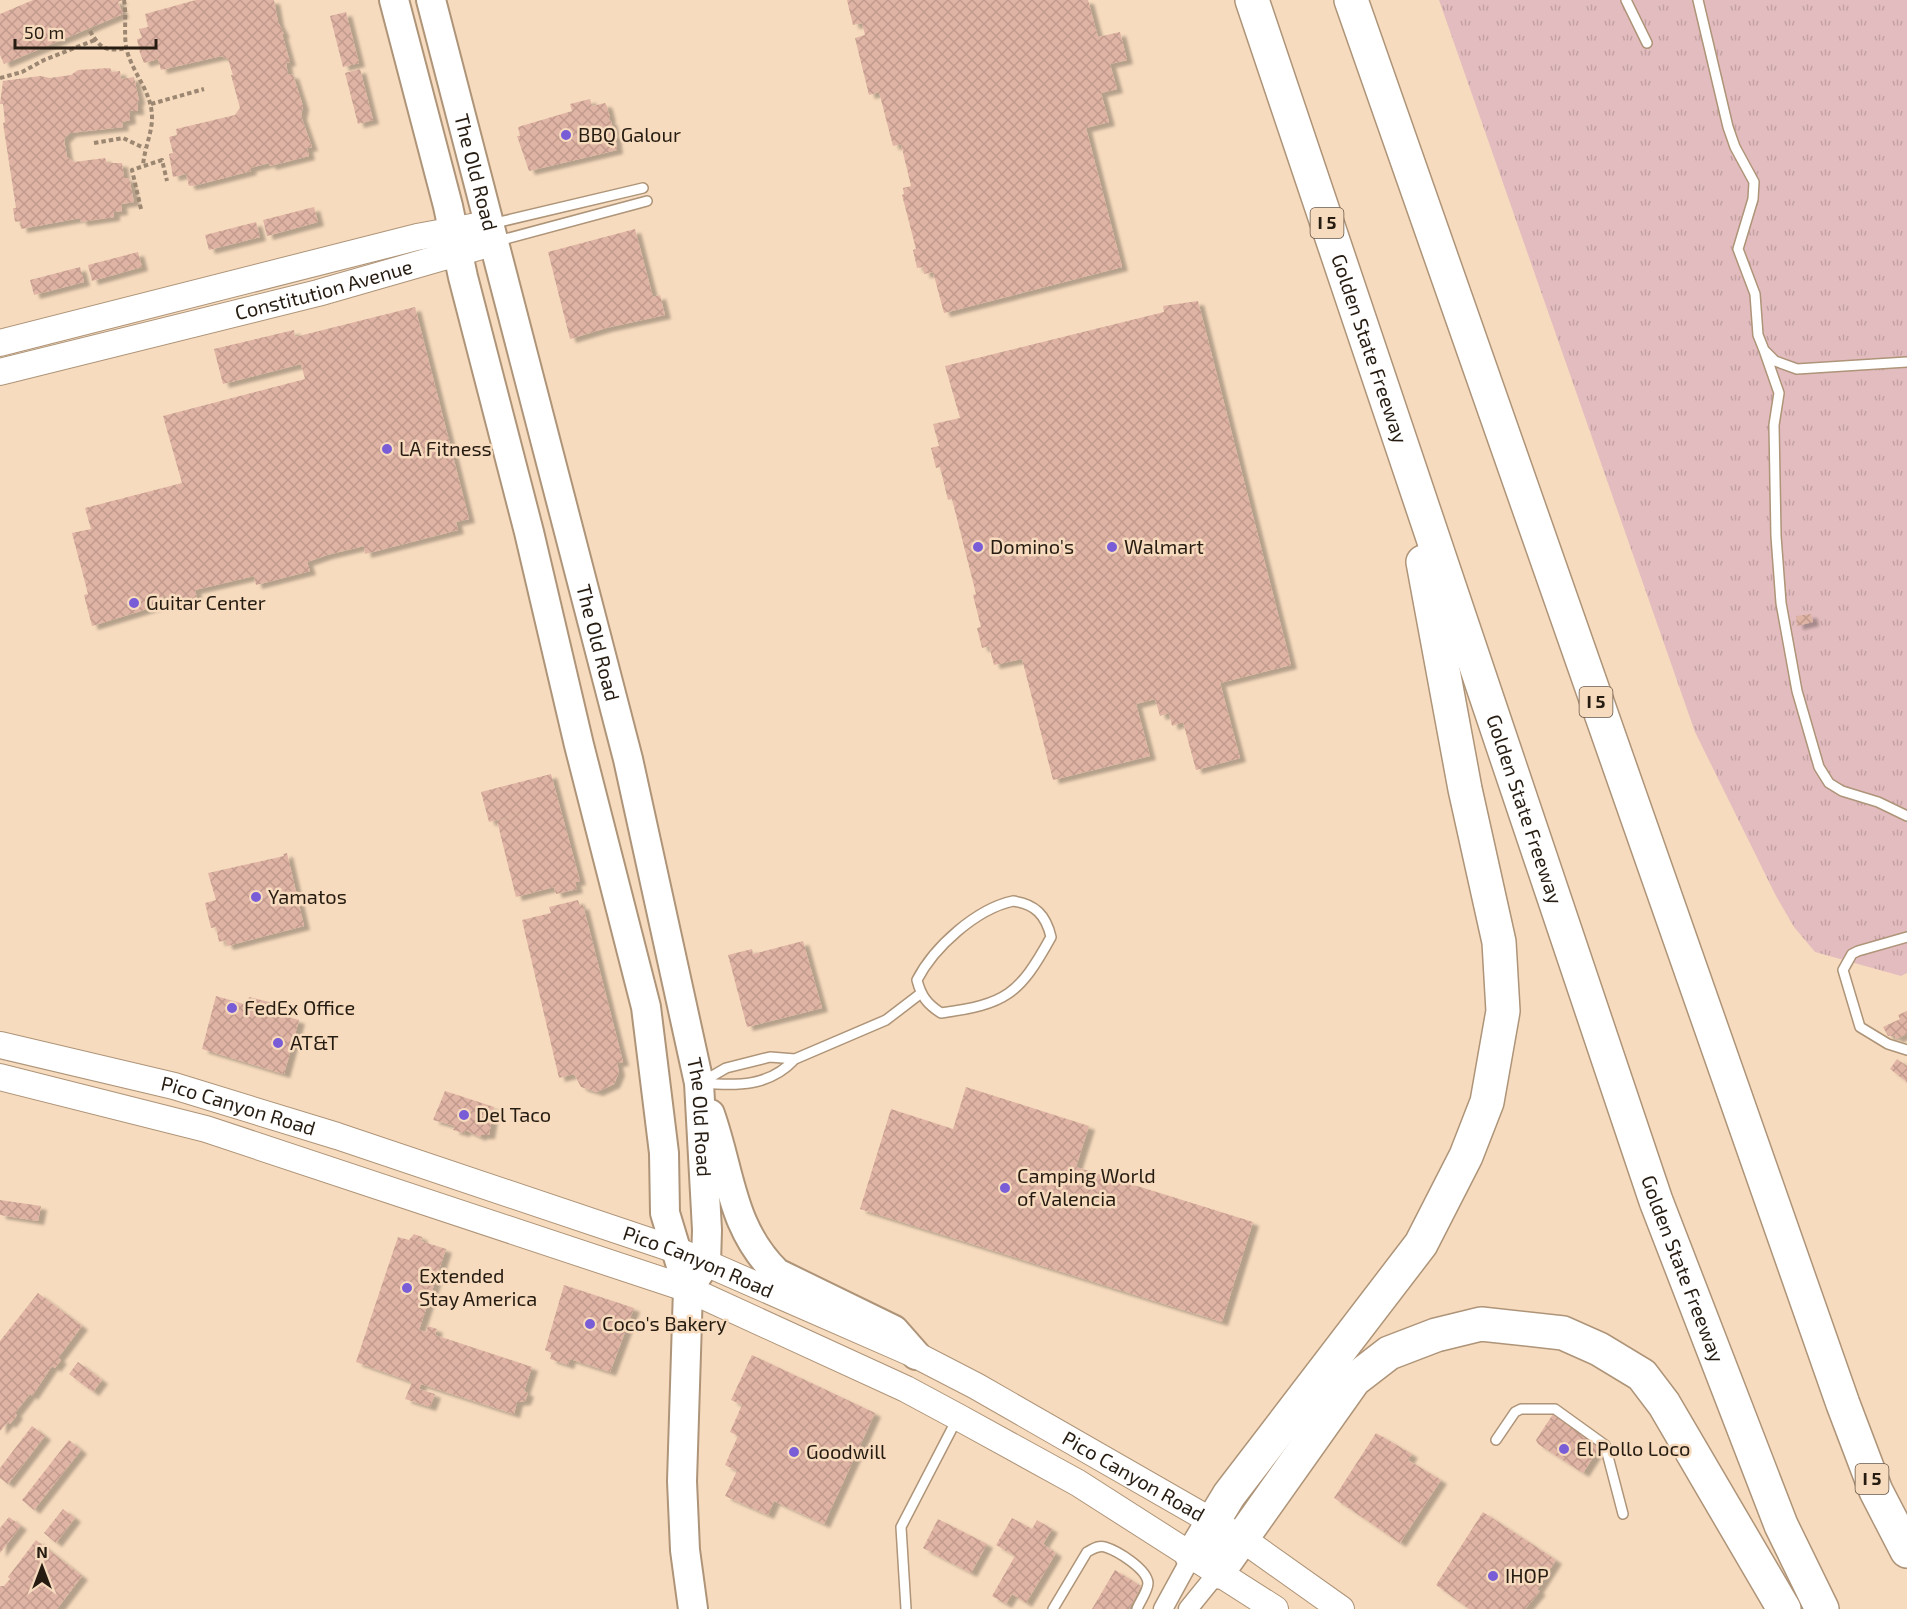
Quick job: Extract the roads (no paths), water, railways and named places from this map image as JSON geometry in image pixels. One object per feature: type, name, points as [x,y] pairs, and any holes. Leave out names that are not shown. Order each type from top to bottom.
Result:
[{"type":"highway","name":"Golden State Freeway","points":[[1252,0],[1656,1201],[1781,1525],[1822,1609]]},
{"type":"highway","name":"I 5","points":[[1351,0],[1843,1404],[1876,1491],[1907,1551]]},
{"type":"highway","points":[[1205,1564],[1211,1521],[1421,1244],[1466,1156],[1487,1102],[1503,1011],[1499,942],[1465,789],[1402,446]]},
{"type":"highway","points":[[1205,1564],[1241,1539],[1354,1380],[1389,1353],[1436,1335],[1481,1324],[1563,1333],[1599,1348],[1641,1375],[1664,1404],[1784,1609]]},
{"type":"highway","points":[[1843,1404],[1907,1500]]},
{"type":"main road","name":"The Old Road","points":[[394,0],[529,532],[579,745],[646,1007],[664,1153],[665,1213],[688,1289],[682,1481],[685,1550],[693,1609]]},
{"type":"main road","name":"The Old Road","points":[[431,0],[628,759],[699,1083],[707,1227],[706,1263]]},
{"type":"main road","name":"Constitution Avenue","points":[[0,372],[318,293],[455,241],[490,233]]},
{"type":"main road","name":"Constitution Avenue","points":[[0,343],[417,237],[455,241]]},
{"type":"main road","name":"Pico Canyon Road","points":[[0,1045],[174,1086],[337,1136],[676,1250],[916,1355],[1211,1521],[1241,1539],[1341,1609]]},
{"type":"main road","name":"Pico Canyon Road","points":[[0,1077],[206,1129],[688,1289],[906,1389],[958,1417],[1078,1483],[1275,1609]]},
{"type":"main road","points":[[699,1083],[723,1149],[741,1224],[763,1259],[777,1273],[894,1330],[916,1355]]},
{"type":"main road","points":[[688,1289],[706,1263]]},
{"type":"street","points":[[1163,1609],[1205,1564]]},
{"type":"street","points":[[1188,1609],[1205,1564]]},
{"type":"lane","points":[[1626,0],[1647,43]]},
{"type":"lane","points":[[1698,0],[1728,127],[1735,147],[1754,182],[1752,199],[1738,249],[1755,294],[1758,335],[1779,393],[1774,425],[1776,526],[1781,603],[1797,690],[1819,767],[1829,783],[1842,791],[1878,802],[1907,816]]},
{"type":"lane","name":"Constitution Avenue","points":[[490,233],[644,188]]},
{"type":"lane","name":"Constitution Avenue","points":[[490,233],[647,201]]},
{"type":"lane","points":[[1764,350],[1775,361],[1797,369],[1907,362]]},
{"type":"lane","points":[[1013,901],[1027,903],[1040,911],[1048,923],[1051,937],[1028,978],[1006,997],[980,1008],[941,1013],[929,1006],[920,994],[917,980],[928,959],[967,923],[999,904],[1013,901]]},
{"type":"lane","points":[[1907,937],[1852,954],[1844,970],[1860,1027],[1888,1044],[1907,1050]]},
{"type":"lane","points":[[699,1083],[743,1086],[783,1072],[795,1059],[886,1020],[920,994]]},
{"type":"lane","points":[[699,1083],[736,1065],[770,1057],[795,1059]]},
{"type":"lane","points":[[1496,1440],[1515,1412],[1521,1409],[1555,1409],[1605,1445],[1623,1514]]},
{"type":"lane","points":[[906,1609],[901,1527],[958,1417]]},
{"type":"lane","points":[[1053,1609],[1087,1552],[1096,1547],[1105,1547],[1142,1568],[1147,1575],[1149,1586],[1137,1609]]},
{"type":"place","name":"BBQ Galour","points":[[566,135]]},
{"type":"place","name":"LA Fitness","points":[[387,449]]},
{"type":"place","name":"Domino's","points":[[978,547]]},
{"type":"place","name":"Walmart","points":[[1112,547]]},
{"type":"place","name":"Guitar Center","points":[[134,603]]},
{"type":"place","name":"Yamatos","points":[[256,897]]},
{"type":"place","name":"FedEx Office","points":[[232,1008]]},
{"type":"place","name":"AT&T","points":[[278,1043]]},
{"type":"place","name":"Del Taco","points":[[464,1115]]},
{"type":"place","name":"Camping World of Valencia","points":[[1005,1188]]},
{"type":"place","name":"Extended Stay America","points":[[407,1288]]},
{"type":"place","name":"Coco's Bakery","points":[[590,1324]]},
{"type":"place","name":"El Pollo Loco","points":[[1564,1449]]},
{"type":"place","name":"Goodwill","points":[[794,1452]]},
{"type":"place","name":"IHOP","points":[[1493,1576]]}]
